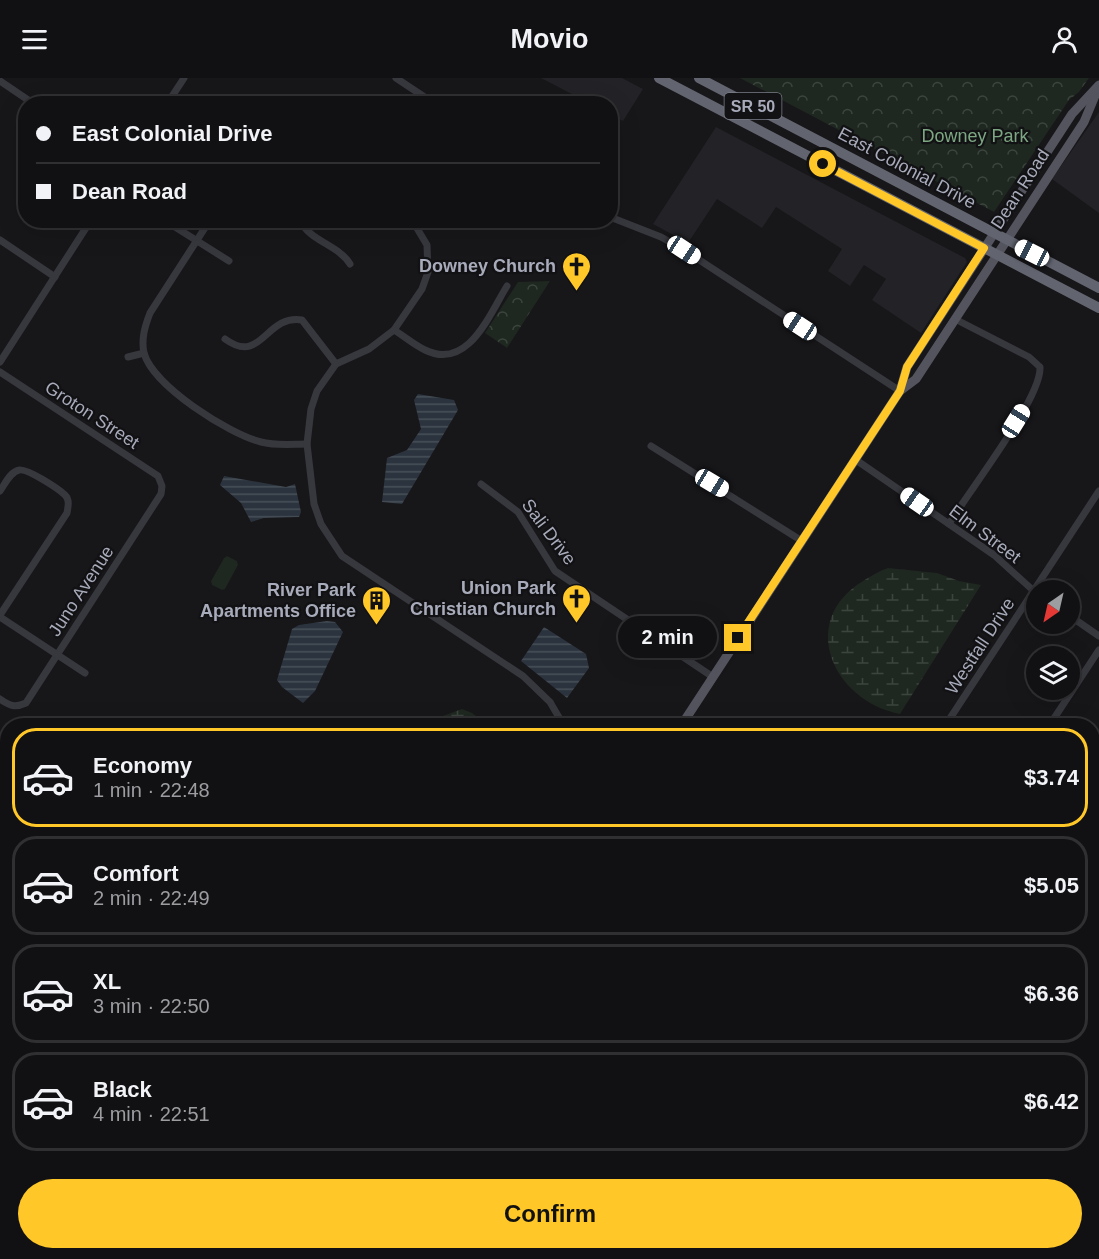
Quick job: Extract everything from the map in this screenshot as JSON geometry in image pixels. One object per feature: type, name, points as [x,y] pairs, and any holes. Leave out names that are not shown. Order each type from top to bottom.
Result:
[{"type":"highway","name":"East Colonial Drive","points":[[659,78],[1099,308]]},
{"type":"highway","name":"East Colonial Drive","points":[[699,78],[1099,288]]},
{"type":"highway","points":[[771,137],[787,131],[807,135]]},
{"type":"main road","name":"Dean Road","points":[[686,718],[900,391],[907,367],[984,248],[1072,114],[1099,86]]},
{"type":"main road","name":"Dean Road","points":[[900,391],[916,379],[1084,122],[1099,86]]},
{"type":"street","points":[[172,96],[184,78]]},
{"type":"street","points":[[396,78],[423,96]]},
{"type":"street","points":[[0,81],[22,96]]},
{"type":"street","points":[[618,221],[661,237],[684,250],[900,391]]},
{"type":"street","points":[[0,362],[86,228]]},
{"type":"street","points":[[176,228],[229,261]]},
{"type":"street","points":[[205,228],[150,313],[145,328],[144,353],[153,372],[165,386],[230,429],[263,443],[307,444]]},
{"type":"street","points":[[305,228],[346,256],[350,264]]},
{"type":"street","points":[[417,228],[426,242],[428,272],[422,289],[394,330],[369,349],[336,364],[317,391],[311,409],[307,444],[309,476],[321,524],[342,556],[523,676],[550,702],[559,718]]},
{"type":"street","points":[[0,240],[55,277]]},
{"type":"street","points":[[394,330],[425,350],[436,354],[448,355],[459,352],[474,339],[507,286]]},
{"type":"street","points":[[949,524],[1025,407],[1037,385],[1040,367],[1029,357],[955,319]]},
{"type":"street","points":[[225,339],[237,348],[246,349],[282,321],[302,320],[336,364]]},
{"type":"street","points":[[128,357],[144,353]]},
{"type":"street","name":"Groton Street","points":[[0,372],[158,477],[162,486]]},
{"type":"street","points":[[651,446],[802,542]]},
{"type":"street","name":"Elm Street","points":[[856,460],[994,555],[1026,584]]},
{"type":"street","points":[[0,491],[10,475],[18,470],[28,471],[65,495],[69,503],[67,513],[0,616],[85,673]]},
{"type":"street","name":"Sali Drive","points":[[481,484],[518,512],[555,570],[713,677]]},
{"type":"street","name":"Juno Avenue","points":[[0,699],[10,706],[19,707],[26,703],[161,494],[162,486]]},
{"type":"street","name":"Westfall Drive","points":[[1043,580],[1099,491]]},
{"type":"street","name":"Westfall Drive","points":[[950,718],[1026,605]]},
{"type":"street","points":[[1080,623],[1099,636]]},
{"type":"street","points":[[1054,718],[1099,650]]},
{"type":"shaded area","points":[[541,78],[622,78],[643,89],[623,121],[618,118],[618,96],[576,96]]},
{"type":"shaded area","points":[[1099,112],[1099,213],[1052,179]]},
{"type":"shaded area","points":[[716,127],[965,258],[967,262],[921,333],[872,300],[886,279],[864,265],[850,286],[828,271],[842,249],[776,207],[762,228],[717,199],[688,243],[653,224]]},
{"type":"shaded area","points":[[418,394],[454,400],[458,410],[402,504],[382,502],[387,458],[407,450],[421,429],[414,400]]},
{"type":"shaded area","points":[[224,476],[286,487],[295,484],[301,512],[299,517],[264,518],[251,522],[241,503],[220,485]]},
{"type":"shaded area","points":[[335,622],[343,632],[315,691],[303,703],[282,687],[277,680],[292,629],[299,625]]},
{"type":"shaded area","points":[[544,627],[586,654],[589,668],[567,698],[521,661]]},
{"type":"green space","name":"Downey Park","points":[[740,78],[1089,78],[1079,92],[1069,100],[994,212]]},
{"type":"green space","points":[[550,281],[507,348],[485,333],[518,282]]},
{"type":"green space","points":[[227,556],[237,561],[238,565],[225,589],[222,590],[212,585],[211,581]]},
{"type":"green space","points":[[888,568],[937,573],[959,581],[981,585],[900,714],[876,706],[857,693],[841,677],[832,658],[828,637],[832,617],[843,598],[863,581]]},
{"type":"green space","points":[[462,709],[479,718],[439,718]]},
{"type":"place","name":"Downey Church","points":[[577,292]]},
{"type":"place","name":"Union Park Christian Church","points":[[577,624]]},
{"type":"place","name":"River Park Apartments Office","points":[[377,626]]},
{"type":"route","points":[[738,638],[900,391],[907,367],[984,248],[823,164]]}]
